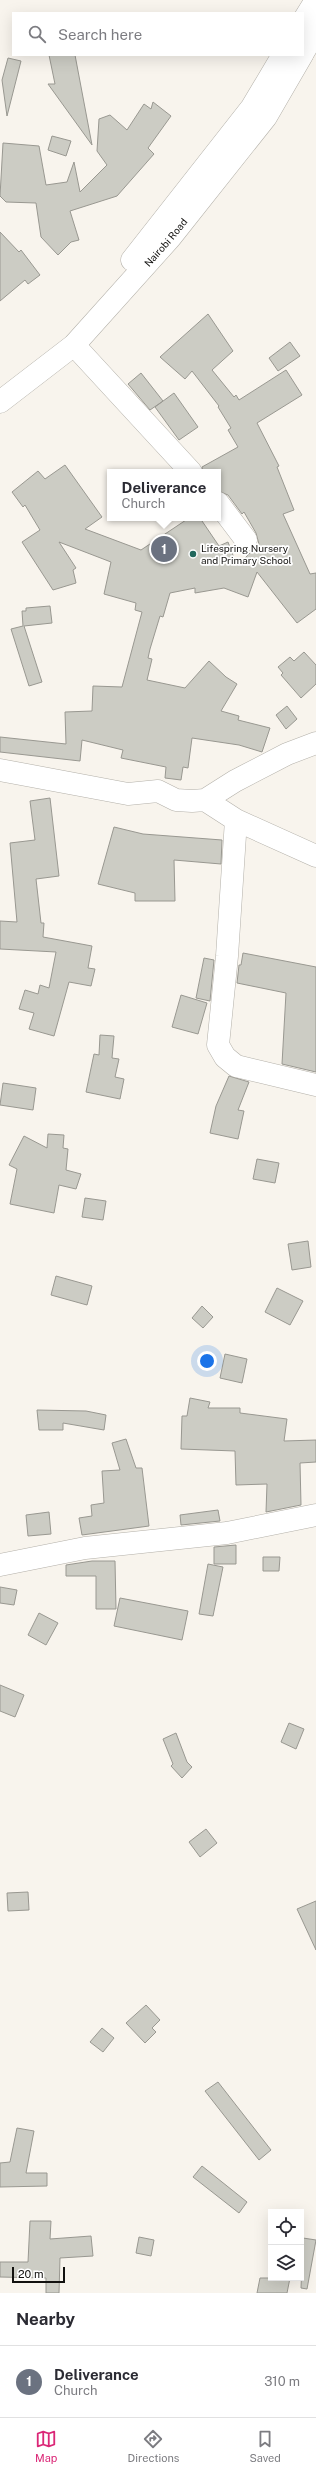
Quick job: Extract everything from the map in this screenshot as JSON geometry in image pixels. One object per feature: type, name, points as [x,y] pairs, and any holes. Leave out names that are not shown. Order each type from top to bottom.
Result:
[{"type":"main road","points":[[304,19],[316,0]]},
{"type":"main road","name":"Nairobi Road","points":[[304,51],[316,31]]},
{"type":"main road","name":"Nairobi Road","points":[[0,389],[52,346],[116,279],[252,107],[282,56]]},
{"type":"main road","name":"Nairobi Road","points":[[0,402],[74,345],[170,238],[266,117],[301,56]]},
{"type":"main road","points":[[74,345],[188,469]]},
{"type":"main road","points":[[221,507],[246,540]]},
{"type":"main road","points":[[0,770],[128,794],[153,790],[163,792],[176,800],[206,800],[242,778],[287,754],[316,743]]},
{"type":"main road","points":[[206,800],[236,820],[316,856]]},
{"type":"main road","points":[[236,820],[227,956],[218,1045],[225,1057],[236,1066],[316,1086]]},
{"type":"main road","points":[[0,1565],[86,1548],[226,1534],[316,1515]]},
{"type":"building","points":[[49,56],[75,56],[92,145],[48,84],[55,84]]},
{"type":"building","points":[[8,58],[21,61],[7,116],[2,80]]},
{"type":"building","points":[[153,102],[171,116],[148,148],[154,154],[117,196],[70,211],[79,240],[71,242],[58,255],[41,237],[36,203],[6,202],[0,196],[3,143],[39,146],[46,185],[67,182],[74,162],[80,192],[107,165],[97,151],[99,119],[110,115],[127,130],[144,104],[151,109]]},
{"type":"building","points":[[52,136],[71,141],[66,156],[48,150]]},
{"type":"building","points":[[0,232],[19,252],[21,250],[40,275],[28,284],[25,280],[0,301]]},
{"type":"building","points":[[208,314],[233,351],[212,370],[234,397],[236,395],[239,400],[286,370],[302,395],[257,423],[279,466],[277,467],[294,510],[283,514],[310,574],[316,573],[316,609],[297,623],[257,572],[248,597],[224,588],[195,593],[195,588],[170,593],[163,617],[160,616],[148,658],[152,659],[147,680],[185,688],[209,661],[226,677],[237,684],[221,711],[239,716],[238,720],[270,728],[262,752],[239,745],[192,738],[188,768],[183,767],[181,780],[165,778],[166,767],[121,758],[123,750],[82,740],[80,761],[0,752],[0,737],[66,744],[65,712],[92,711],[93,686],[122,687],[142,612],[135,610],[136,603],[104,594],[111,562],[59,542],[76,568],[73,570],[76,583],[53,590],[22,542],[40,530],[25,505],[23,507],[12,492],[38,471],[45,479],[65,465],[102,517],[85,529],[141,550],[184,521],[202,521],[219,546],[228,542],[237,566],[259,544],[256,533],[244,512],[242,514],[228,495],[221,492],[221,469],[202,469],[202,467],[238,447],[228,430],[231,428],[218,407],[219,406],[192,371],[185,379],[160,357]]},
{"type":"building","points":[[290,342],[300,356],[278,371],[269,358]]},
{"type":"building","points":[[141,373],[163,401],[150,410],[128,384]]},
{"type":"building","points":[[174,393],[198,427],[179,440],[155,407]]},
{"type":"building","points":[[50,606],[52,623],[24,626],[42,682],[29,686],[11,629],[23,626],[22,611],[26,611],[26,608]]},
{"type":"building","points":[[304,652],[316,665],[316,684],[301,698],[281,675],[283,673],[278,667],[290,657],[294,661]]},
{"type":"building","points":[[287,706],[297,719],[286,729],[276,715]]},
{"type":"building","points":[[50,798],[59,876],[36,879],[41,923],[44,923],[43,937],[92,946],[88,968],[95,969],[91,986],[69,982],[54,1036],[29,1029],[34,1013],[19,1009],[25,990],[38,994],[40,985],[49,988],[56,952],[0,949],[0,921],[17,922],[10,843],[35,840],[30,801]]},
{"type":"building","points":[[114,827],[143,834],[222,840],[221,864],[174,860],[175,901],[135,901],[135,893],[98,884]]},
{"type":"building","points":[[243,953],[316,967],[316,1072],[282,1064],[286,993],[237,983],[239,965],[241,965]]},
{"type":"building","points":[[204,958],[214,960],[210,1001],[196,998]]},
{"type":"building","points":[[181,995],[207,1003],[198,1034],[172,1027]]},
{"type":"building","points":[[100,1035],[114,1036],[112,1058],[119,1059],[115,1077],[124,1079],[120,1099],[86,1092],[94,1054],[99,1055]]},
{"type":"building","points":[[229,1076],[249,1082],[238,1110],[244,1111],[238,1139],[210,1133],[216,1106]]},
{"type":"building","points":[[3,1083],[36,1088],[33,1110],[0,1105]]},
{"type":"building","points":[[48,1134],[64,1135],[63,1148],[68,1149],[66,1170],[81,1174],[76,1189],[59,1185],[54,1213],[10,1204],[17,1169],[9,1165],[24,1136],[47,1148]]},
{"type":"building","points":[[257,1159],[279,1163],[275,1183],[253,1179]]},
{"type":"building","points":[[85,1198],[106,1201],[103,1220],[82,1217]]},
{"type":"building","points":[[308,1241],[311,1267],[292,1270],[288,1244]]},
{"type":"building","points":[[56,1276],[92,1286],[87,1305],[51,1295]]},
{"type":"building","points":[[277,1288],[303,1301],[290,1325],[265,1312]]},
{"type":"building","points":[[202,1306],[213,1317],[203,1328],[192,1318]]},
{"type":"building","points":[[225,1354],[247,1359],[242,1383],[220,1378]]},
{"type":"building","points":[[190,1398],[210,1402],[208,1408],[240,1408],[240,1413],[287,1419],[284,1441],[316,1440],[316,1462],[300,1463],[301,1505],[266,1512],[267,1484],[236,1485],[235,1451],[181,1449],[182,1416],[187,1416]]},
{"type":"building","points":[[37,1410],[86,1411],[106,1415],[104,1430],[63,1423],[63,1430],[39,1430]]},
{"type":"building","points":[[126,1439],[136,1468],[142,1468],[149,1526],[82,1535],[79,1518],[92,1516],[91,1505],[104,1503],[102,1471],[120,1470],[112,1443]]},
{"type":"building","points":[[218,1510],[220,1521],[181,1525],[180,1515]]},
{"type":"building","points":[[49,1512],[51,1534],[28,1536],[26,1515]]},
{"type":"building","points":[[236,1545],[236,1564],[214,1564],[214,1547]]},
{"type":"building","points":[[263,1557],[280,1557],[279,1571],[263,1571]]},
{"type":"building","points":[[92,1561],[115,1561],[116,1609],[96,1609],[96,1576],[66,1576],[66,1565]]},
{"type":"building","points":[[208,1564],[223,1567],[213,1616],[199,1614]]},
{"type":"building","points":[[0,1587],[17,1590],[14,1605],[0,1603]]},
{"type":"building","points":[[120,1598],[188,1611],[182,1640],[114,1626]]},
{"type":"building","points":[[39,1613],[58,1623],[46,1645],[28,1635]]},
{"type":"building","points":[[0,1685],[24,1695],[15,1717],[0,1711]]},
{"type":"building","points":[[289,1723],[304,1729],[296,1749],[281,1742]]},
{"type":"building","points":[[176,1733],[187,1762],[192,1767],[182,1778],[171,1766],[173,1764],[163,1739]]},
{"type":"building","points":[[206,1829],[217,1843],[200,1857],[189,1842]]},
{"type":"building","points":[[28,1892],[29,1910],[8,1911],[7,1893]]},
{"type":"building","points":[[316,1901],[316,1950],[297,1909]]},
{"type":"building","points":[[146,2005],[160,2020],[152,2028],[156,2032],[145,2043],[126,2023]]},
{"type":"building","points":[[102,2028],[114,2038],[103,2052],[90,2042]]},
{"type":"building","points":[[218,2082],[271,2150],[259,2160],[205,2091]]},
{"type":"building","points":[[17,2128],[34,2131],[26,2173],[47,2173],[47,2186],[0,2187],[0,2163],[10,2162]]},
{"type":"building","points":[[202,2166],[247,2202],[239,2213],[193,2177]]},
{"type":"building","points":[[30,2221],[51,2221],[50,2239],[91,2236],[93,2256],[60,2258],[59,2293],[46,2293],[46,2278],[0,2277],[0,2262],[28,2262]]},
{"type":"building","points":[[139,2237],[154,2240],[151,2256],[136,2253]]},
{"type":"building","points":[[304,2238],[316,2240],[307,2289],[301,2288],[301,2281],[304,2281]]},
{"type":"building","points":[[260,2278],[268,2278],[268,2281],[289,2281],[287,2293],[257,2293]]},
{"type":"place","name":"Deliverance","points":[[164,549]]},
{"type":"place","name":"Lifespring Nursery and Primary School","points":[[193,554]]}]
